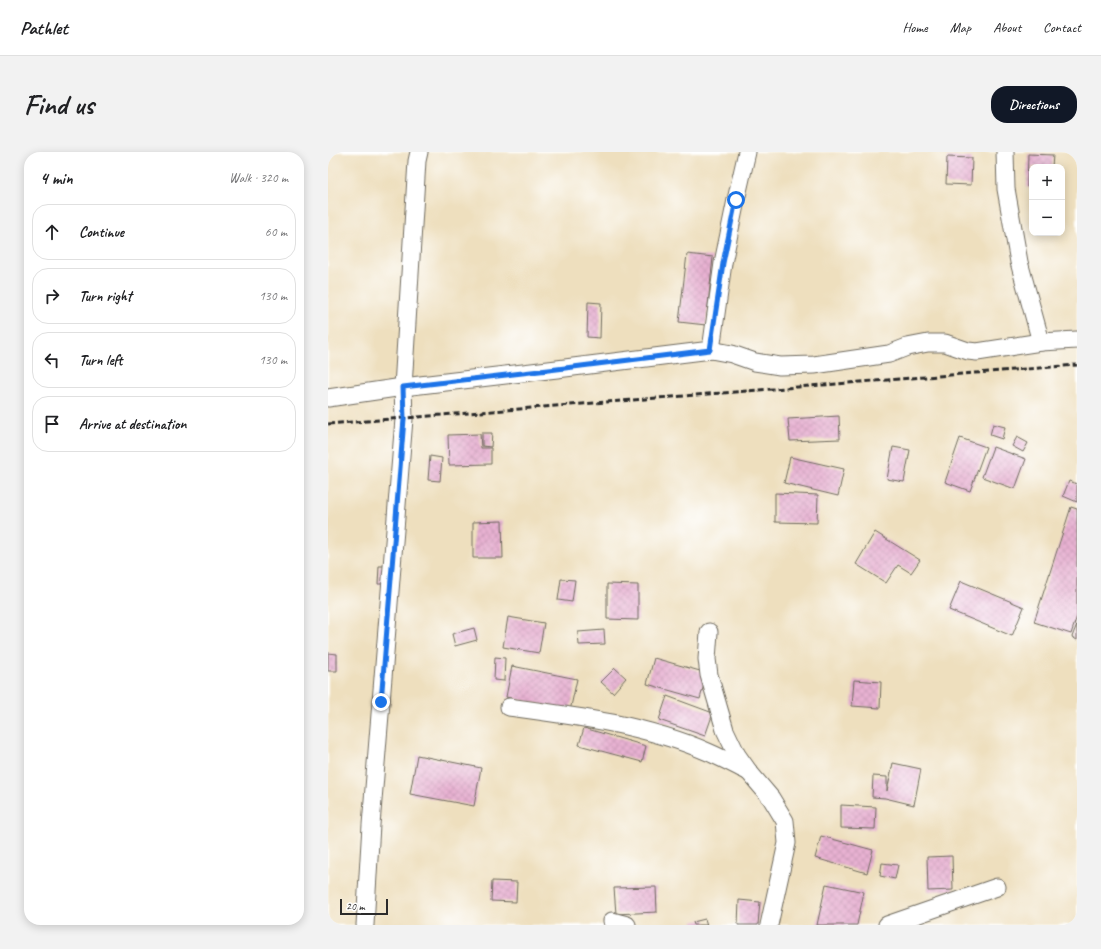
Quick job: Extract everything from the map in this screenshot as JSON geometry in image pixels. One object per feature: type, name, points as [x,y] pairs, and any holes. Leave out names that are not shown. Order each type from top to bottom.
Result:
[{"type":"street","points":[[365,925],[371,825],[404,419],[403,387],[419,152]]},
{"type":"street","points":[[710,350],[723,263],[747,152]]},
{"type":"street","points":[[1005,152],[1006,189],[1018,255],[1040,342]]},
{"type":"street","points":[[328,398],[403,387],[710,350],[732,354],[755,362],[780,366],[814,365],[889,354],[907,347],[928,343],[945,343],[968,351],[977,352],[1040,342],[1077,340]]},
{"type":"street","points":[[709,632],[707,659],[708,675],[725,730],[737,755],[771,798],[785,821],[787,843],[770,925]]},
{"type":"street","points":[[509,707],[572,716],[623,726],[670,738],[707,752],[749,772]]},
{"type":"street","points":[[887,925],[997,887]]},
{"type":"building","points":[[1028,154],[1053,155],[1052,164],[1029,164],[1029,187],[1027,187]]},
{"type":"building","points":[[947,157],[972,158],[971,185],[946,184]]},
{"type":"building","points":[[687,254],[713,257],[706,325],[679,322]]},
{"type":"building","points":[[588,302],[601,303],[600,338],[587,337]]},
{"type":"building","points":[[839,416],[840,439],[790,441],[788,419]]},
{"type":"building","points":[[993,424],[1005,427],[1002,439],[990,435]]},
{"type":"building","points":[[482,433],[492,433],[491,447],[482,446]]},
{"type":"building","points":[[480,434],[481,448],[491,448],[491,464],[449,465],[448,435]]},
{"type":"building","points":[[1017,437],[1028,443],[1023,452],[1012,446]]},
{"type":"building","points":[[960,438],[986,447],[970,491],[945,482]]},
{"type":"building","points":[[893,447],[910,450],[904,482],[887,479]]},
{"type":"building","points":[[993,447],[1026,459],[1015,489],[982,477]]},
{"type":"building","points":[[430,456],[442,458],[440,481],[428,480]]},
{"type":"building","points":[[790,457],[844,469],[838,496],[784,483]]},
{"type":"building","points":[[1069,481],[1077,484],[1077,502],[1063,496]]},
{"type":"building","points":[[775,493],[818,495],[817,523],[775,522]]},
{"type":"building","points":[[1071,507],[1077,509],[1077,616],[1071,634],[1034,622]]},
{"type":"building","points":[[502,521],[503,558],[473,558],[473,522]]},
{"type":"building","points":[[875,532],[920,560],[911,573],[898,565],[886,583],[856,564]]},
{"type":"building","points":[[379,566],[390,566],[390,584],[378,584]]},
{"type":"building","points":[[561,579],[575,580],[572,602],[558,600]]},
{"type":"building","points":[[961,581],[1024,607],[1012,636],[949,610]]},
{"type":"building","points":[[607,584],[638,585],[638,620],[607,619]]},
{"type":"building","points":[[508,617],[544,623],[539,653],[503,647]]},
{"type":"building","points":[[1077,624],[1077,640],[1072,637]]},
{"type":"building","points":[[474,628],[477,640],[455,646],[452,634]]},
{"type":"building","points":[[604,630],[605,644],[579,645],[578,632]]},
{"type":"building","points":[[328,653],[337,654],[337,671],[328,671]]},
{"type":"building","points":[[495,657],[505,658],[504,681],[494,680]]},
{"type":"building","points":[[654,658],[707,673],[700,699],[647,684]]},
{"type":"building","points":[[512,666],[577,679],[570,711],[506,697]]},
{"type":"building","points":[[615,668],[626,678],[613,693],[601,682]]},
{"type":"building","points":[[854,680],[881,682],[880,708],[852,706]]},
{"type":"building","points":[[667,696],[713,713],[705,736],[659,720]]},
{"type":"building","points":[[584,728],[646,746],[642,762],[579,745]]},
{"type":"building","points":[[417,755],[481,768],[474,806],[410,794]]},
{"type":"building","points":[[893,763],[921,769],[914,805],[885,798],[872,797],[873,776],[887,777],[887,791]]},
{"type":"building","points":[[841,805],[876,807],[875,829],[841,828]]},
{"type":"building","points":[[821,836],[873,850],[867,873],[815,858]]},
{"type":"building","points":[[952,856],[953,890],[928,891],[927,857]]},
{"type":"building","points":[[882,863],[898,865],[895,879],[880,876]]},
{"type":"building","points":[[492,881],[517,882],[516,902],[491,901]]},
{"type":"building","points":[[826,884],[864,892],[857,925],[817,925]]},
{"type":"building","points":[[656,887],[657,912],[616,914],[614,888]]},
{"type":"building","points":[[739,900],[760,902],[758,925],[738,925]]},
{"type":"building","points":[[705,919],[707,925],[694,925],[693,922]]},
{"type":"railway","points":[[328,424],[1077,365]]},
{"type":"route","points":[[381,702],[404,419],[403,387],[710,350],[723,263],[736,200]]}]
